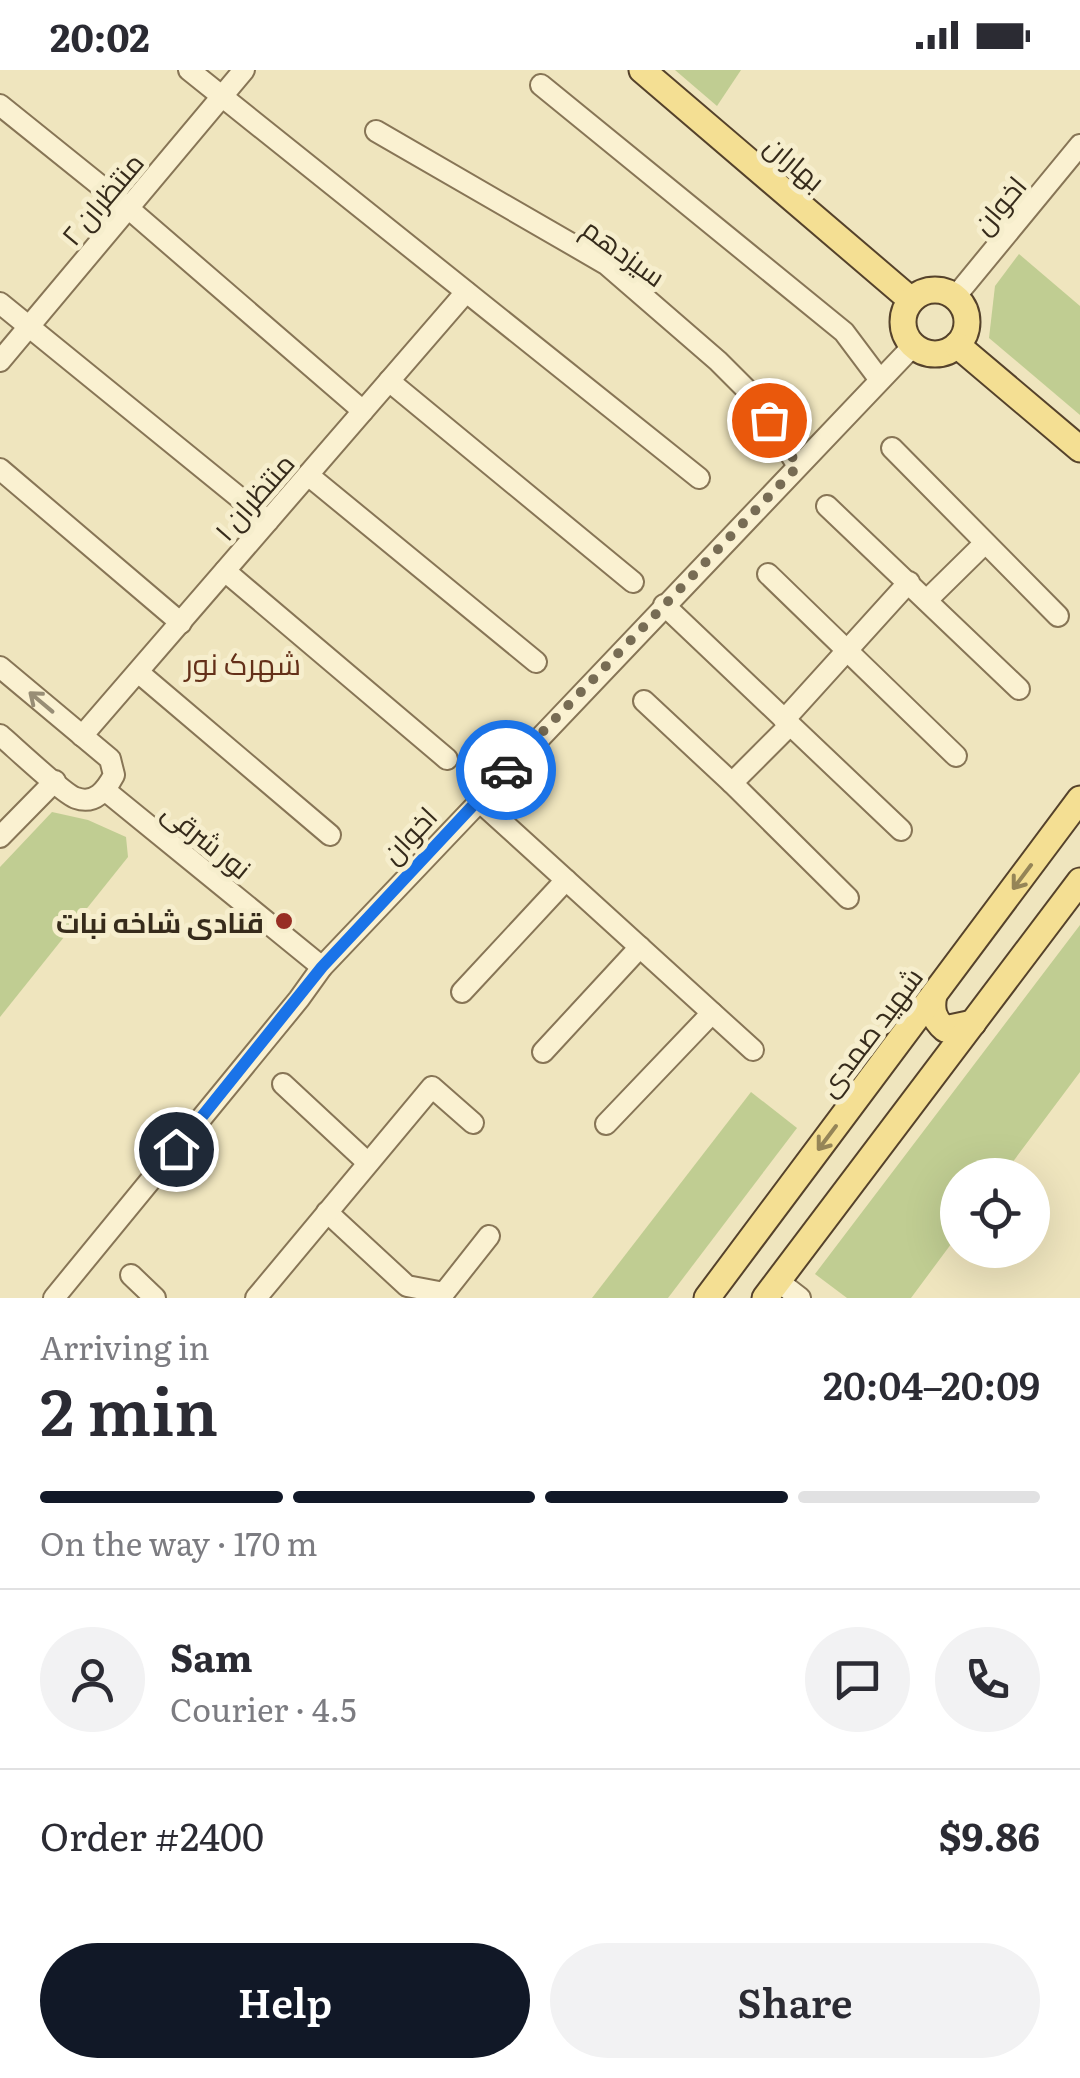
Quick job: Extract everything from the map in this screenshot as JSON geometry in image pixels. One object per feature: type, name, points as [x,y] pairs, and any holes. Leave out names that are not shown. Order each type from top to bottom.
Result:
[{"type":"main road","name":"بهاران","points":[[642,70],[911,300]]},
{"type":"main road","points":[[938,290],[956,297],[966,316],[963,336],[957,344],[940,353],[913,346],[903,328],[911,300],[918,294],[938,290]]},
{"type":"main road","points":[[957,344],[1080,449]]},
{"type":"main road","name":"شهید صمدی","points":[[707,1298],[1080,799]]},
{"type":"main road","points":[[772,1289],[1080,881]]},
{"type":"main road","points":[[934,995],[931,1008],[938,1024],[945,1028],[973,1024]]},
{"type":"main road","points":[[883,1062],[912,1052],[925,1063],[925,1086]]},
{"type":"street","points":[[189,70],[699,478]]},
{"type":"street","name":"منتظران ۲","points":[[0,361],[244,70]]},
{"type":"street","points":[[542,85],[844,332],[880,380]]},
{"type":"street","points":[[0,105],[128,208],[364,411]]},
{"type":"street","name":"سیزدهم","points":[[376,131],[606,264],[718,360],[755,398],[798,466]]},
{"type":"street","name":"اخوان","points":[[956,297],[1080,145]]},
{"type":"street","name":"منتظران ۱","points":[[82,736],[466,292]]},
{"type":"street","points":[[0,303],[268,521]]},
{"type":"street","name":"اخوان","points":[[54,1298],[322,967],[913,346]]},
{"type":"street","points":[[389,381],[633,582]]},
{"type":"street","points":[[892,448],[1058,616]]},
{"type":"street","points":[[0,469],[180,622]]},
{"type":"street","points":[[308,475],[536,662]]},
{"type":"street","points":[[828,506],[1019,690]]},
{"type":"street","points":[[926,600],[985,543]]},
{"type":"street","points":[[225,571],[447,759]]},
{"type":"street","points":[[768,574],[956,756]]},
{"type":"street","points":[[732,783],[909,582]]},
{"type":"street","points":[[664,605],[901,830]]},
{"type":"street","points":[[0,667],[110,759],[114,775],[106,791],[92,798],[75,798],[0,734]]},
{"type":"street","points":[[138,672],[330,836]]},
{"type":"street","points":[[644,701],[848,898]]},
{"type":"street","points":[[0,837],[54,781]]},
{"type":"street","name":"نور شرقی","points":[[106,791],[322,967]]},
{"type":"street","points":[[478,800],[752,1050]]},
{"type":"street","points":[[462,992],[566,880]]},
{"type":"street","points":[[543,1052],[640,948]]},
{"type":"street","points":[[606,1124],[712,1013]]},
{"type":"street","points":[[283,1084],[368,1163]]},
{"type":"street","points":[[256,1298],[432,1087],[472,1123]]},
{"type":"street","points":[[327,1212],[401,1292],[444,1293],[489,1236]]},
{"type":"street","points":[[131,1275],[155,1298]]},
{"type":"street","points":[[772,1289],[800,1298]]},
{"type":"green space","points":[[675,70],[741,70],[717,106]]},
{"type":"green space","points":[[1019,254],[1080,306],[1080,415],[989,338],[995,286]]},
{"type":"green space","points":[[52,812],[88,820],[126,837],[128,857],[0,1017],[0,867]]},
{"type":"green space","points":[[1080,925],[1080,1072],[1016,1158],[940,1158],[940,1259],[911,1298],[847,1298],[815,1274]]},
{"type":"green space","points":[[751,1092],[797,1128],[668,1298],[592,1298]]},
{"type":"way so far","points":[[506,770],[798,466],[769,420]]},
{"type":"place","name":"قنادی شاخه نبات","points":[[284,921]]},
{"type":"district","name":"شهرک نور","points":[[243,662]]},
{"type":"route","points":[[176,1149],[322,967],[506,770]]}]
